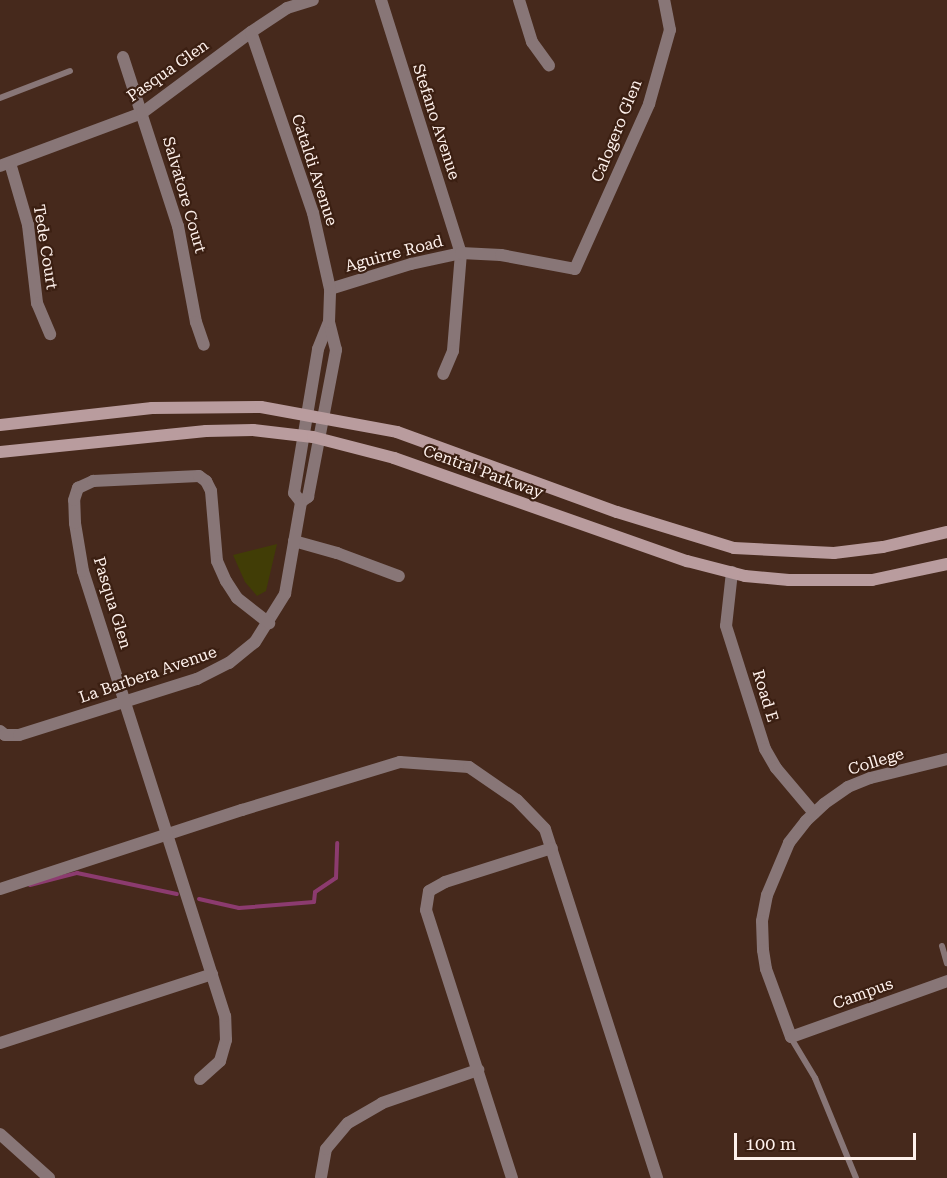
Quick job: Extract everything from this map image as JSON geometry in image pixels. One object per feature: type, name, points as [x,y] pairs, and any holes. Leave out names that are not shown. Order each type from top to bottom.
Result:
[{"type":"main road","name":"Central Parkway","points":[[0,425],[152,408],[261,407],[306,419],[397,432],[617,512],[734,548],[834,553],[883,547],[947,532]]},
{"type":"main road","name":"Central Parkway","points":[[0,452],[197,432],[253,430],[320,439],[394,458],[676,558],[732,572],[789,580],[846,581],[872,580],[947,564]]},
{"type":"street","name":"Pasqua Glen","points":[[5,165],[142,113],[287,8],[313,0]]},
{"type":"street","name":"Stefano Avenue","points":[[381,0],[461,254]]},
{"type":"street","points":[[519,0],[532,42],[549,65]]},
{"type":"street","name":"Calogero Glen","points":[[574,269],[649,104],[669,30],[664,0]]},
{"type":"street","name":"Cataldi Avenue","points":[[251,32],[313,213],[330,289],[329,322],[336,350],[322,421]]},
{"type":"street","name":"Salvatore Court","points":[[123,57],[178,226],[196,322],[204,345]]},
{"type":"street","name":"Tede Court","points":[[5,165],[28,225],[37,303],[50,334]]},
{"type":"street","name":"Aguirre Road","points":[[330,289],[411,264],[461,254],[501,255],[574,269]]},
{"type":"street","points":[[443,374],[453,351],[461,254]]},
{"type":"street","name":"Cataldi Avenue","points":[[306,419],[318,349],[329,322]]},
{"type":"street","name":"La Barbera Avenue","points":[[3,733],[19,735],[197,679],[230,663],[255,642],[285,594],[301,502],[294,493],[306,419]]},
{"type":"street","name":"La Barbera Avenue","points":[[301,502],[308,498],[322,421]]},
{"type":"street","name":"Pasqua Glen","points":[[200,1079],[220,1061],[226,1040],[225,1016],[83,571],[75,523],[74,501],[78,488],[93,481],[200,476],[206,481],[210,491],[217,561],[237,598],[269,622]]},
{"type":"street","points":[[294,541],[399,576]]},
{"type":"street","name":"Road E","points":[[732,572],[726,626],[765,749],[776,768],[814,813]]},
{"type":"street","name":"College","points":[[791,1037],[766,969],[762,950],[762,921],[767,895],[776,868],[789,843],[814,813],[848,787],[870,778],[947,759]]},
{"type":"street","points":[[0,890],[168,834],[400,762],[468,768],[517,800],[545,829],[657,1178]]},
{"type":"street","points":[[512,1178],[426,910],[429,891],[445,882],[552,848]]},
{"type":"street","points":[[0,1043],[212,974]]},
{"type":"street","name":"Campus","points":[[791,1037],[947,981]]},
{"type":"street","points":[[321,1178],[326,1149],[348,1123],[382,1103],[478,1070]]},
{"type":"street","points":[[0,1134],[11,1147],[49,1178]]},
{"type":"lane","points":[[0,98],[70,71]]},
{"type":"lane","points":[[942,946],[947,963]]},
{"type":"lane","points":[[791,1037],[815,1078],[856,1178]]},
{"type":"shaded area","points":[[277,544],[266,591],[257,596],[245,582],[233,555]]},
{"type":"waterway","points":[[199,899],[239,908],[314,902],[315,892],[336,878],[337,843]]},
{"type":"waterway","points":[[30,885],[77,873],[177,894]]}]
